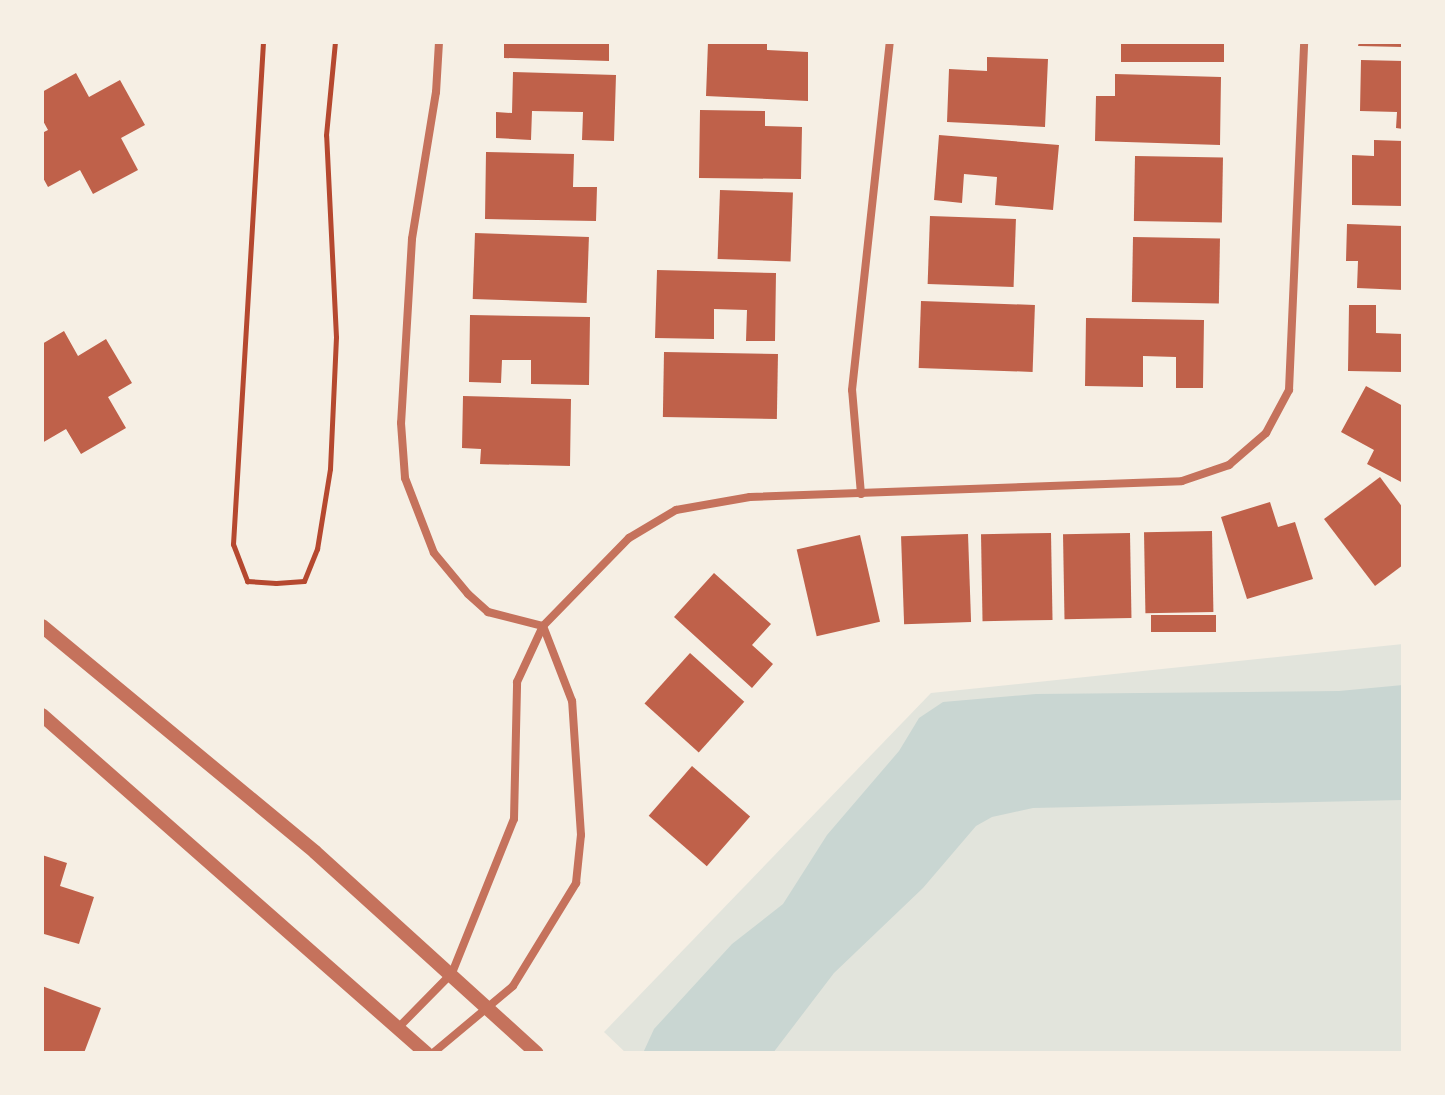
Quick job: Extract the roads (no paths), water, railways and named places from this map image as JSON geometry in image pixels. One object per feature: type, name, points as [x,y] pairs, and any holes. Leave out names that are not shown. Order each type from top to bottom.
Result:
[{"type":"street","points":[[439,42],[436,92],[412,239],[401,423],[405,478],[421,529],[468,594],[488,612],[543,626]]},
{"type":"street","points":[[861,494],[852,390],[890,42]]},
{"type":"street","points":[[398,1028],[452,973],[514,819],[517,682],[543,626],[573,599],[608,556],[676,510],[750,497],[1182,481],[1218,470],[1249,451],[1280,412],[1289,390],[1304,42]]},
{"type":"street","points":[[42,626],[452,973],[487,1010],[537,1053]]},
{"type":"street","points":[[433,1053],[513,986],[576,883],[581,835],[572,701],[543,626]]},
{"type":"street","points":[[42,715],[426,1053]]}]
